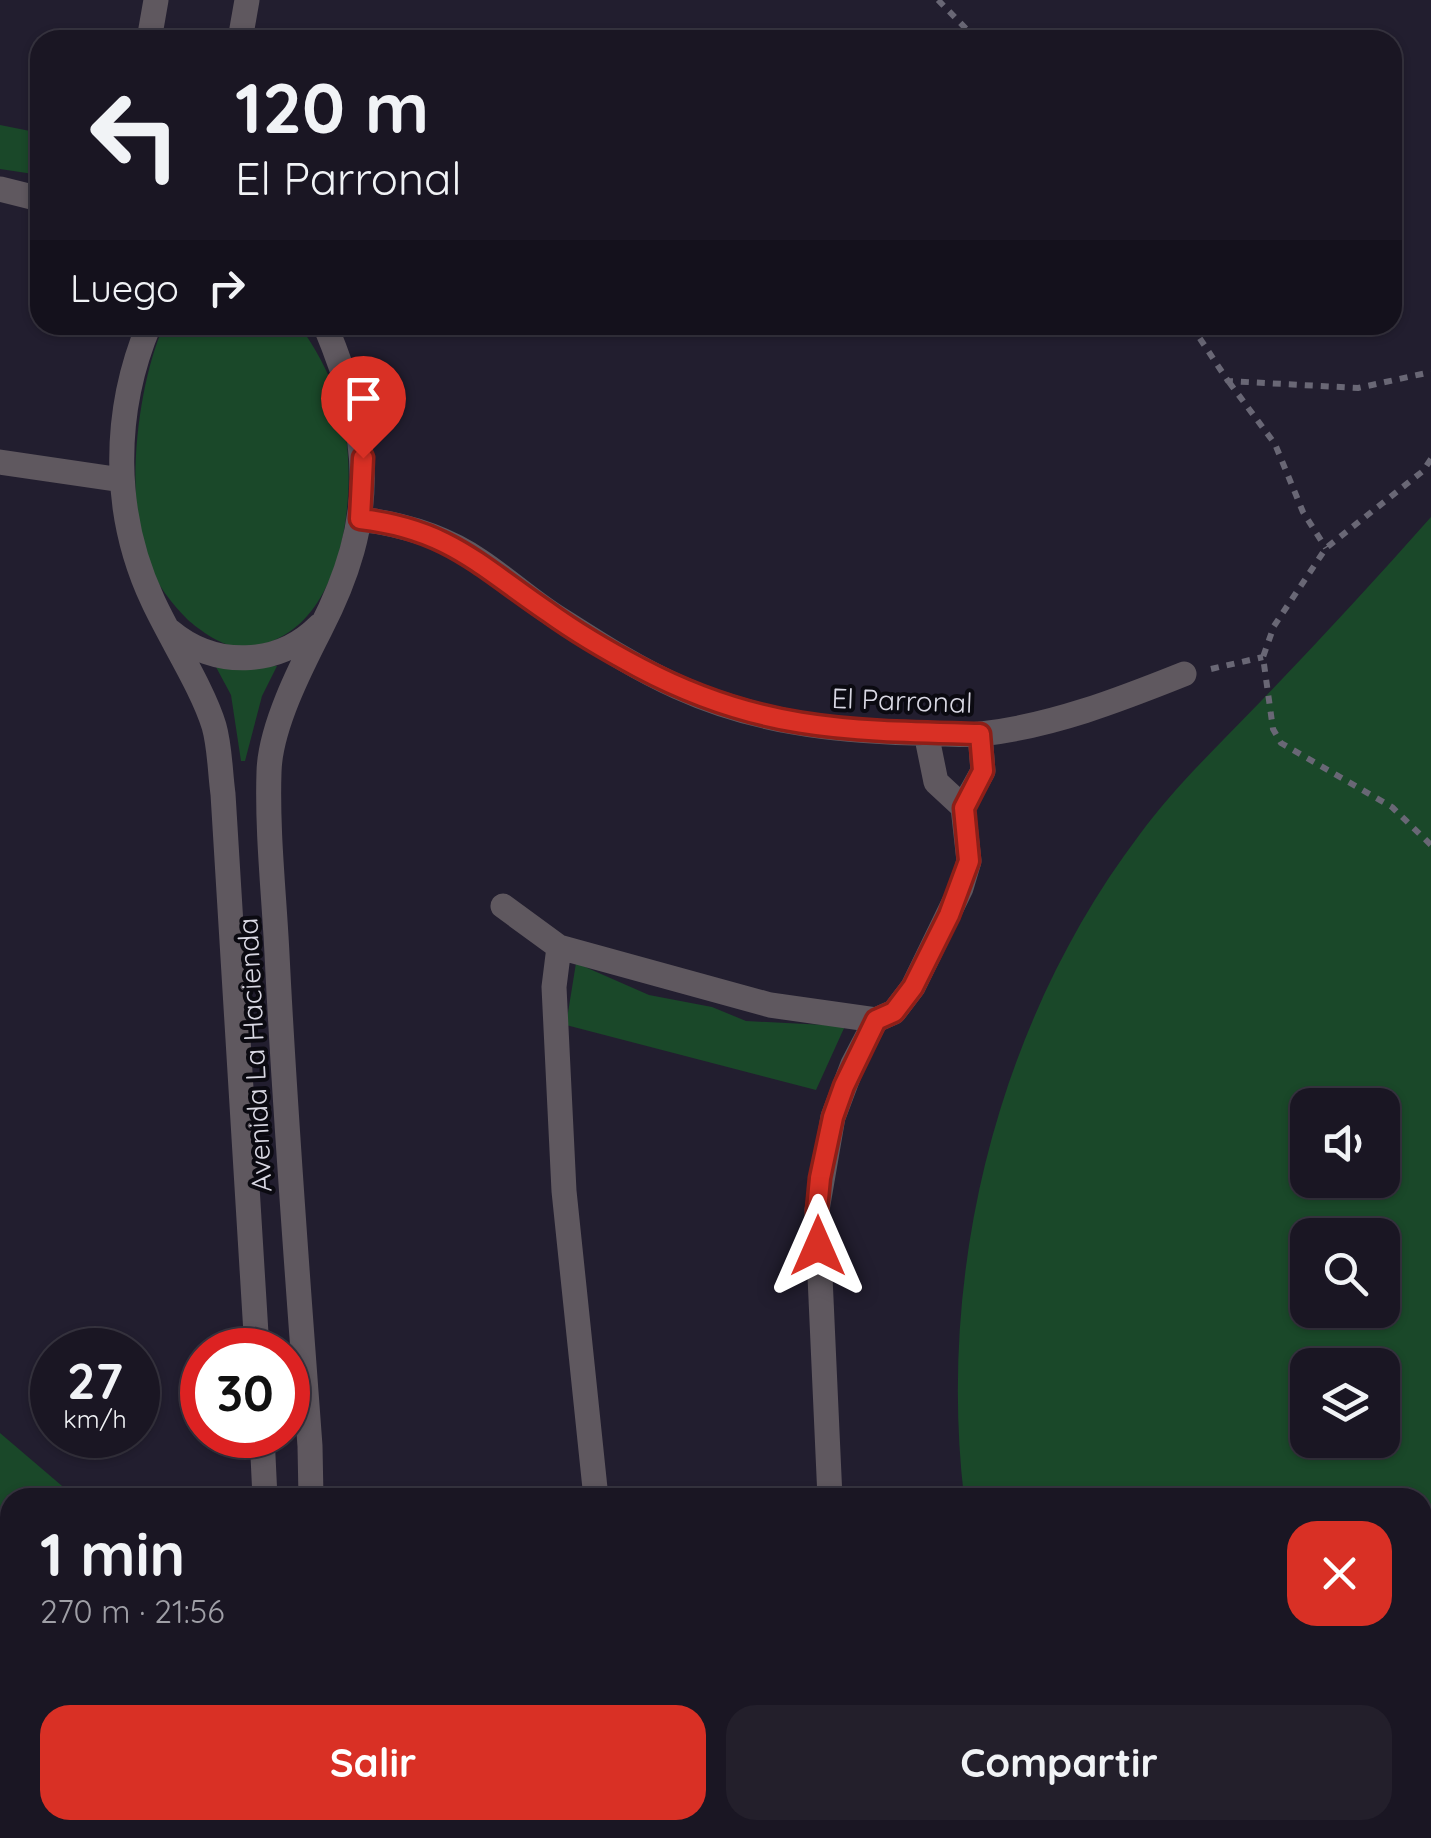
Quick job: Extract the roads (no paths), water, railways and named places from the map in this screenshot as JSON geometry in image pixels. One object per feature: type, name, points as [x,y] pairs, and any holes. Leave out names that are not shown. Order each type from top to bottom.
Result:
[{"type":"street","points":[[152,30],[156,0]]},
{"type":"street","points":[[242,30],[246,0]]},
{"type":"street","points":[[0,189],[30,196]]},
{"type":"street","name":"Avenida La Hacienda","points":[[145,335],[126,402],[122,480],[125,511],[140,572],[214,724],[256,1328]]},
{"type":"street","name":"Avenida La Hacienda","points":[[319,335],[341,364]]},
{"type":"street","name":"Avenida La Hacienda","points":[[311,1488],[283,1073],[268,768],[294,683],[345,571],[360,519],[360,428],[329,335]]},
{"type":"street","points":[[0,462],[122,480]]},
{"type":"street","name":"El Parronal","points":[[360,519],[417,531],[476,558],[547,612],[610,651],[706,698],[760,717],[810,726],[980,734],[1074,715],[1182,675]]},
{"type":"street","points":[[166,628],[199,650],[238,659],[257,658],[295,645],[325,620]]},
{"type":"street","points":[[926,733],[936,782],[964,808]]},
{"type":"street","points":[[503,906],[559,948],[770,1005],[876,1020],[894,1012],[913,987],[961,888],[969,861],[964,808],[983,771],[980,734]]},
{"type":"street","points":[[559,948],[554,987],[564,1191],[595,1488]]},
{"type":"street","points":[[830,1488],[817,1210],[833,1117],[853,1064],[876,1020]]},
{"type":"street","points":[[263,1458],[265,1488]]}]
